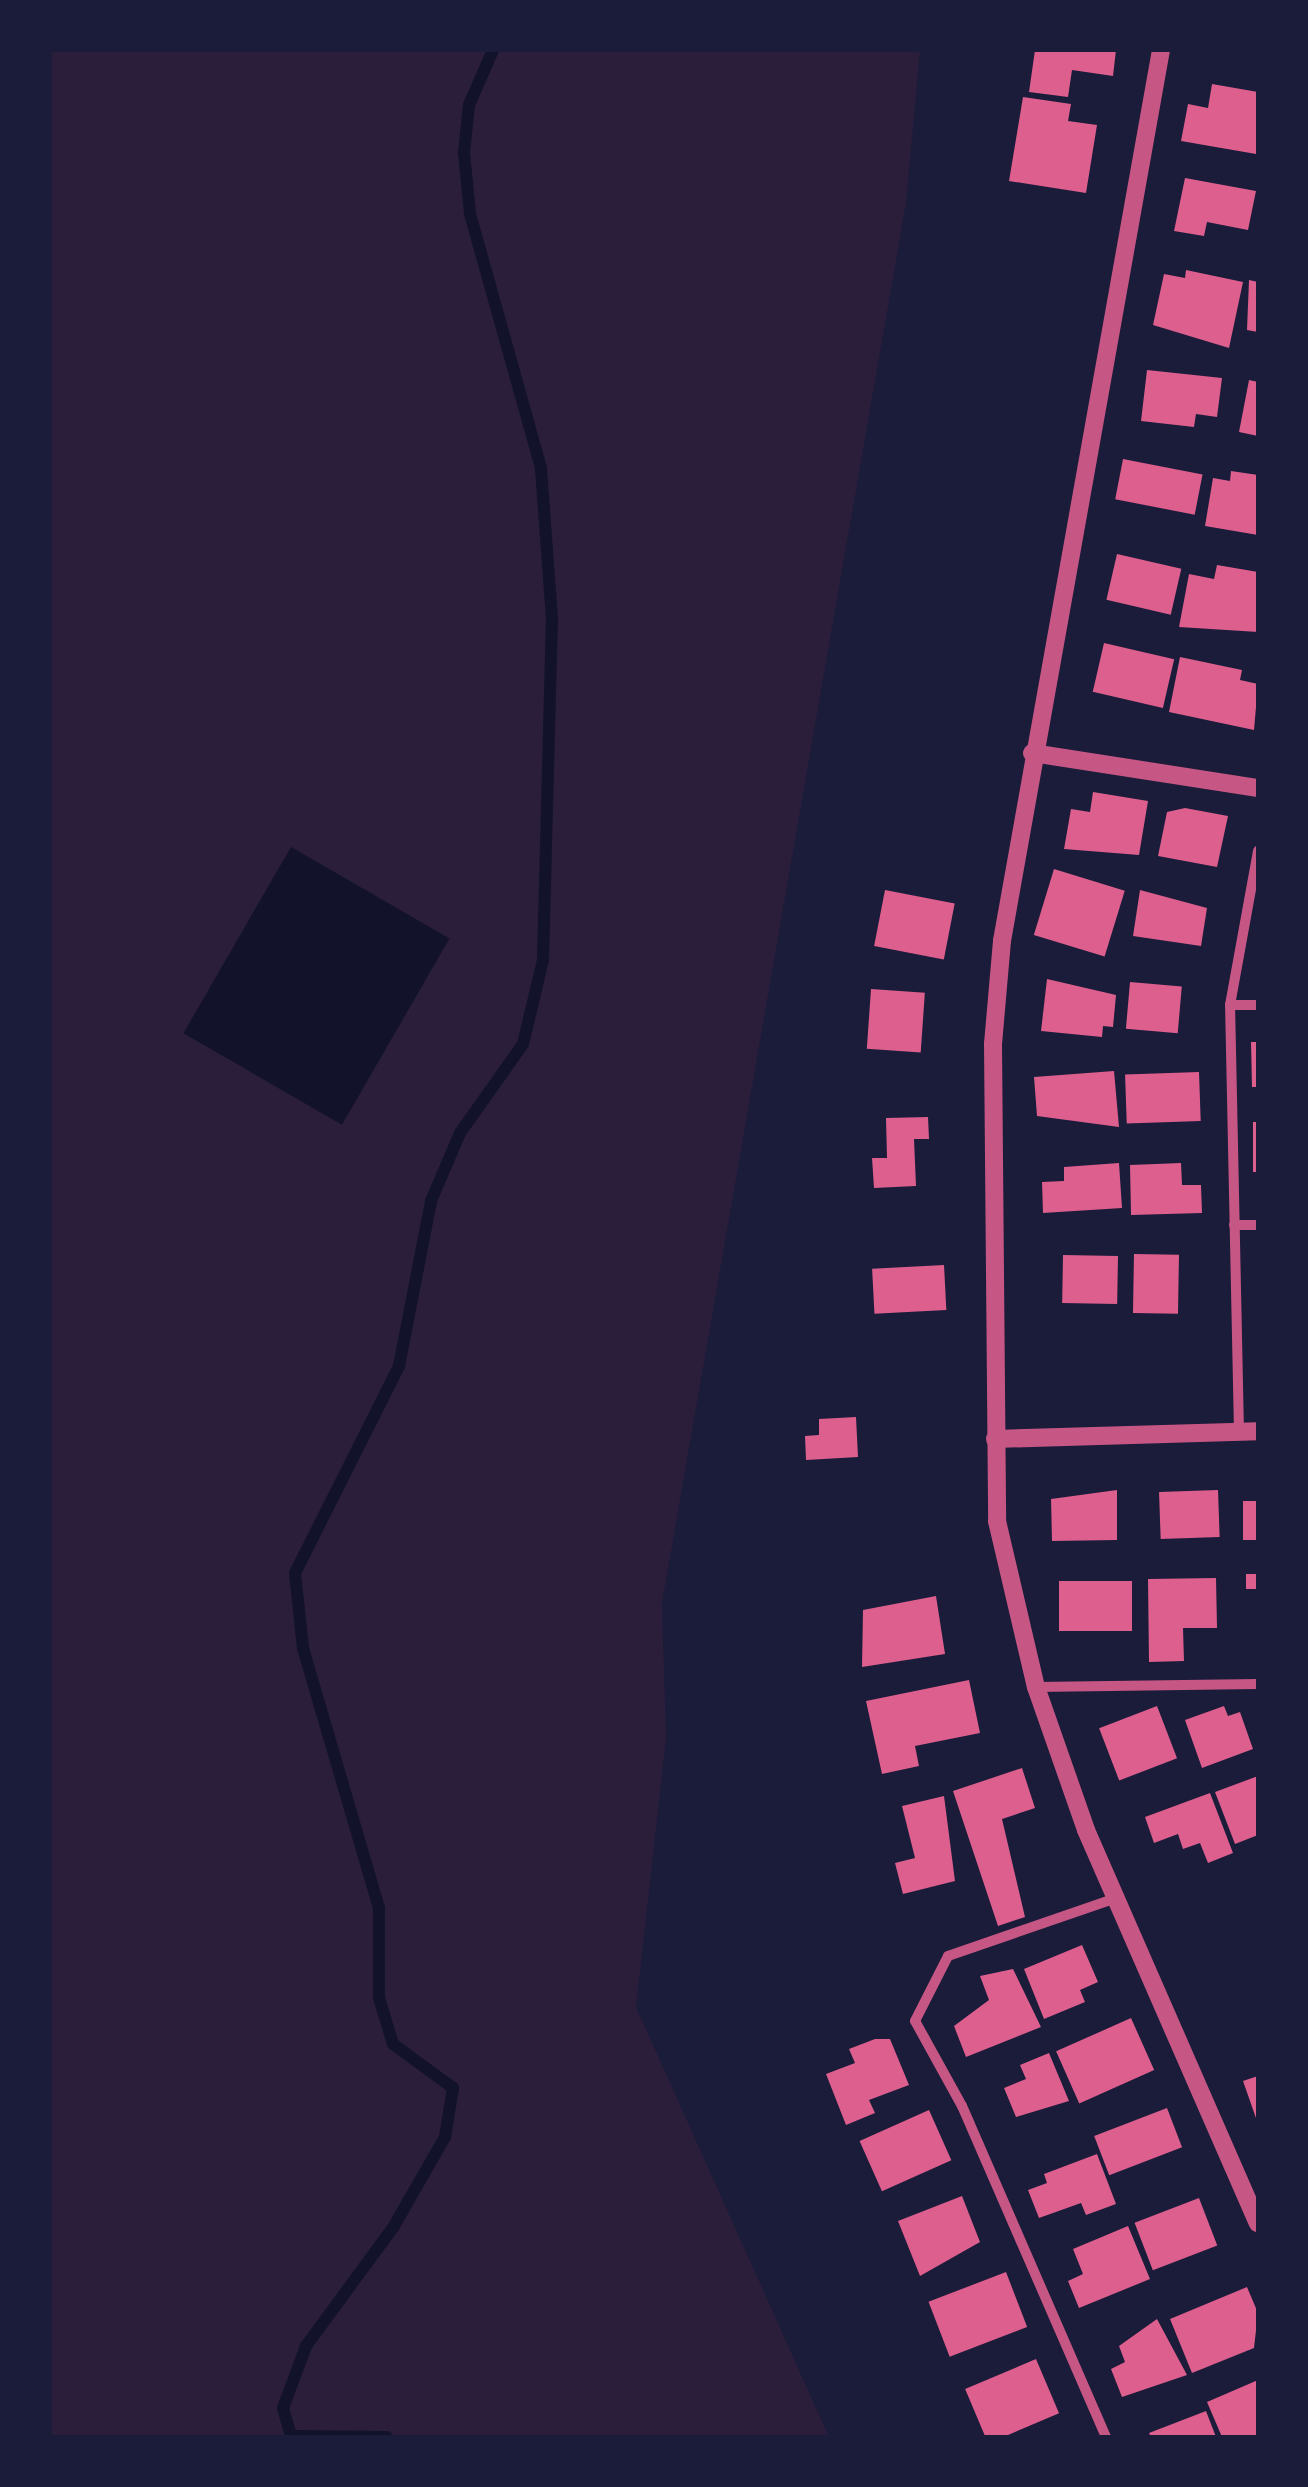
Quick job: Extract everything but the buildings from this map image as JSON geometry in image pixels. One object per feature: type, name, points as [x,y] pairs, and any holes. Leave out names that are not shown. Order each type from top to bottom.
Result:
[{"type":"street","points":[[1161,50],[1032,754],[992,1044],[997,1521],[1036,1687],[1116,1898],[1258,2223]]},
{"type":"street","points":[[1032,754],[1258,788]]},
{"type":"street","points":[[995,1439],[1249,1432],[1234,1225],[1230,1005],[1258,851]]},
{"type":"street","points":[[1230,1005],[1258,1005]]},
{"type":"street","points":[[1234,1225],[1258,1225]]},
{"type":"street","points":[[1036,1687],[1258,1684]]},
{"type":"street","points":[[1106,2437],[962,2106],[914,2021],[948,1956],[1116,1898]]},
{"type":"shaded area","points":[[50,50],[920,50],[906,203],[662,1603],[666,1738],[636,2007],[829,2437],[50,2437]]},
{"type":"shaded area","points":[[291,847],[449,938],[342,1125],[184,1033]]},
{"type":"waterway","points":[[387,2437],[291,2436],[283,2408],[306,2346],[394,2226],[445,2137],[453,2088],[393,2044],[379,1998],[379,1908],[303,1648],[295,1573],[399,1366],[431,1201],[460,1133],[523,1044],[543,960],[552,619],[541,468],[470,213],[464,153],[469,105],[493,50]]}]
